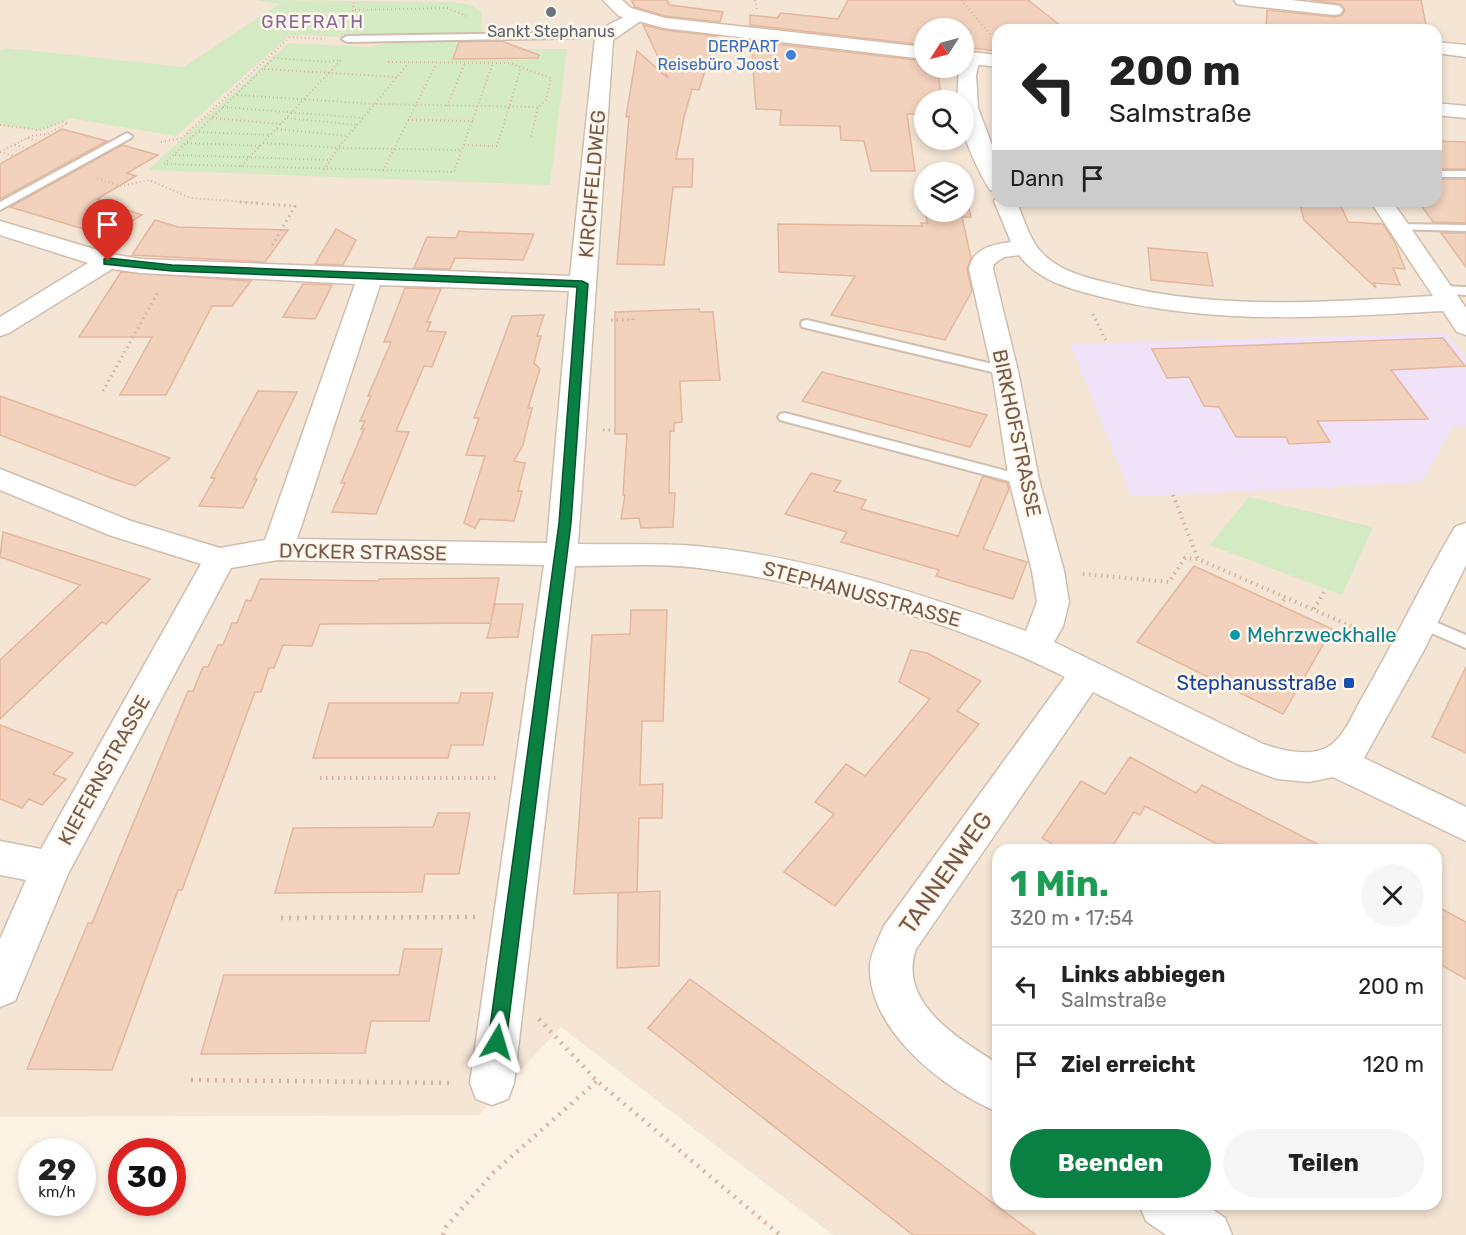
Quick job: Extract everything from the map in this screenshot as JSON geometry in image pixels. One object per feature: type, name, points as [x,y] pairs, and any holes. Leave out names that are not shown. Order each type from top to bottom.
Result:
[{"type":"street","points":[[612,0],[617,7],[636,16],[664,23],[914,52]]},
{"type":"street","points":[[1243,0],[1333,5],[1337,24]]},
{"type":"street","points":[[606,35],[636,16]]},
{"type":"street","name":"KIRCHFELDWEG","points":[[492,1083],[561,556],[582,284],[606,35]]},
{"type":"street","points":[[1442,49],[1466,51]]},
{"type":"street","points":[[974,59],[992,60]]},
{"type":"street","points":[[965,78],[964,93],[971,127],[992,172]]},
{"type":"street","points":[[1442,110],[1466,112]]},
{"type":"street","points":[[1008,207],[1026,247],[1040,265],[1110,292],[1170,305],[1268,311],[1452,295]]},
{"type":"street","points":[[1385,207],[1397,227],[1452,295],[1466,327]]},
{"type":"street","points":[[0,228],[108,261],[172,268],[582,284]]},
{"type":"street","name":"BIRKHOFSTRASSE","points":[[1026,247],[997,251],[982,261],[981,269],[1005,371],[1024,480],[1048,571],[1053,602],[1046,626],[1034,647]]},
{"type":"street","points":[[0,328],[108,261]]},
{"type":"street","points":[[278,549],[370,277]]},
{"type":"street","name":"DYCKER STRASSE","points":[[0,479],[120,528],[220,559],[278,549],[561,556]]},
{"type":"street","points":[[1466,534],[1414,636],[1352,747],[1336,761],[1466,825]]},
{"type":"street","name":"STEPHANUSSTRASSE","points":[[561,556],[696,557],[787,571],[953,618],[1034,647],[1250,754],[1277,764],[1309,767],[1336,761]]},
{"type":"street","name":"KIEFERNSTRASSE","points":[[0,987],[51,868],[220,559]]},
{"type":"street","name":"TANNENWEG","points":[[992,1086],[949,1057],[918,1030],[896,1000],[890,965],[899,939],[1087,673]]},
{"type":"street","points":[[0,858],[51,868]]},
{"type":"street","points":[[1172,1210],[1208,1235]]},
{"type":"lane","points":[[347,39],[606,35]]},
{"type":"lane","points":[[0,207],[128,136]]},
{"type":"lane","points":[[1442,174],[1466,174]]},
{"type":"lane","points":[[1397,227],[1466,228]]},
{"type":"lane","points":[[807,324],[1005,371]]},
{"type":"lane","points":[[785,417],[1024,480]]},
{"type":"lane","points":[[1414,636],[1466,642]]},
{"type":"path","points":[[961,0],[992,36]]},
{"type":"path","points":[[355,10],[437,8],[456,10],[467,17],[471,37]]},
{"type":"path","points":[[182,138],[290,38],[347,39]]},
{"type":"path","points":[[383,171],[417,106],[439,56]]},
{"type":"path","points":[[241,167],[342,59],[327,62],[273,58],[164,164],[241,167],[324,170],[454,172],[479,107],[492,63]]},
{"type":"path","points":[[386,62],[408,64],[509,63],[551,78],[546,100],[538,107],[531,137]]},
{"type":"path","points":[[447,106],[465,63]]},
{"type":"path","points":[[324,170],[338,148],[408,64]]},
{"type":"path","points":[[464,145],[497,146],[521,68]]},
{"type":"path","points":[[263,69],[397,77]]},
{"type":"path","points":[[236,94],[417,106],[538,107]]},
{"type":"path","points":[[223,107],[363,118]]},
{"type":"path","points":[[211,118],[281,124]]},
{"type":"path","points":[[286,118],[357,125]]},
{"type":"path","points":[[408,120],[473,121]]},
{"type":"path","points":[[0,125],[39,130],[63,122],[68,123],[47,134],[27,138],[0,152]]},
{"type":"path","points":[[277,129],[348,136]]},
{"type":"path","points":[[198,132],[270,135]]},
{"type":"path","points":[[27,138],[41,142]]},
{"type":"path","points":[[161,142],[191,138]]},
{"type":"path","points":[[186,143],[260,146]]},
{"type":"path","points":[[263,143],[338,148],[462,150]]},
{"type":"path","points":[[14,145],[28,149]]},
{"type":"path","points":[[0,152],[14,156]]},
{"type":"path","points":[[173,155],[330,160]]},
{"type":"path","points":[[68,170],[122,186],[149,180],[191,198],[295,206],[257,272]]},
{"type":"path","points":[[103,391],[172,268]]},
{"type":"path","points":[[1173,495],[1198,559]]},
{"type":"path","points":[[1048,571],[1169,582],[1185,558],[1198,559],[1314,609],[1414,636]]},
{"type":"path","points":[[1314,609],[1326,589]]},
{"type":"path","points":[[1280,606],[1286,596]]},
{"type":"path","points":[[320,778],[531,778]]},
{"type":"path","points":[[281,918],[513,917]]},
{"type":"path","points":[[504,982],[597,1081],[780,1235]]},
{"type":"path","points":[[191,1080],[492,1083]]},
{"type":"path","points":[[443,1235],[446,1227],[494,1172],[597,1081]]},
{"type":"shaded area","points":[[0,0],[1466,0],[1466,1235],[833,1235],[561,1027],[479,1115],[0,1117]]},
{"type":"shaded area","points":[[1446,333],[1466,358],[1466,425],[1454,425],[1422,482],[1173,495],[1131,496],[1070,344]]},
{"type":"green space","points":[[256,0],[453,2],[470,5],[481,12],[482,34],[348,37],[290,35],[176,136],[71,118],[46,129],[37,130],[0,125],[0,51],[6,48],[184,67],[279,4]]},
{"type":"green space","points":[[459,40],[457,49],[567,49],[550,185],[148,170],[288,43],[370,47],[392,42]]},
{"type":"green space","points":[[1249,497],[1373,527],[1342,595],[1210,545]]},
{"type":"building","points":[[631,0],[667,0],[670,5],[723,12],[720,22],[665,16],[635,7]]},
{"type":"building","points":[[848,0],[1028,0],[1058,24],[992,24],[992,50],[974,48],[974,18],[914,18],[914,44],[750,25],[750,15],[777,18],[781,13],[838,19]]},
{"type":"building","points":[[1310,0],[1421,0],[1426,24],[1266,24],[1267,10],[1334,17],[1342,15],[1345,10],[1340,4]]},
{"type":"building","points":[[643,25],[664,30],[716,36],[699,90],[692,89],[685,114],[685,112],[676,159],[693,159],[692,187],[673,187],[664,265],[617,264],[629,116],[626,117],[637,51],[668,78]]},
{"type":"building","points":[[501,41],[539,55],[538,58],[453,59],[459,42]]},
{"type":"building","points":[[751,41],[914,60],[914,78],[939,78],[940,90],[914,90],[914,114],[907,114],[914,171],[871,171],[864,141],[841,140],[840,126],[780,125],[781,110],[756,109]]},
{"type":"building","points":[[62,129],[107,141],[0,199],[0,164]]},
{"type":"building","points":[[1442,141],[1466,142],[1466,169],[1442,169]]},
{"type":"building","points":[[122,145],[158,155],[127,173],[136,176],[97,199],[142,215],[107,236],[10,207]]},
{"type":"building","points":[[1442,179],[1466,179],[1466,223],[1433,222],[1422,207],[1442,207]]},
{"type":"building","points":[[1301,207],[1342,207],[1348,222],[1383,224],[1395,243],[1405,269],[1393,268],[1400,285],[1374,283],[1376,288],[1304,220]]},
{"type":"building","points":[[155,220],[178,227],[288,230],[265,262],[132,255]]},
{"type":"building","points":[[963,222],[971,258],[967,269],[972,291],[945,340],[831,315],[855,276],[779,272],[778,224],[922,226],[921,223]]},
{"type":"building","points":[[336,229],[356,240],[343,265],[315,264]]},
{"type":"building","points":[[459,231],[534,234],[523,260],[455,258],[450,269],[414,268],[427,237],[456,238]]},
{"type":"building","points":[[1441,233],[1466,233],[1466,267]]},
{"type":"building","points":[[1148,248],[1207,253],[1213,286],[1151,280]]},
{"type":"building","points":[[121,272],[251,281],[232,306],[212,306],[166,395],[120,395],[152,337],[79,337]]},
{"type":"building","points":[[303,284],[332,285],[315,319],[283,317]]},
{"type":"building","points":[[405,288],[441,289],[427,322],[431,322],[427,331],[446,332],[432,367],[424,366],[396,431],[409,432],[376,514],[332,512],[345,483],[341,483],[364,429],[361,429],[365,421],[360,421],[391,342],[384,342]]},
{"type":"building","points":[[699,309],[700,312],[713,312],[720,380],[680,381],[682,422],[674,423],[674,431],[670,431],[669,493],[675,493],[673,527],[641,528],[639,518],[621,519],[625,495],[623,495],[627,434],[615,434],[615,312]]},
{"type":"building","points":[[544,315],[537,336],[541,336],[534,363],[540,369],[528,408],[532,408],[523,445],[514,461],[525,463],[518,491],[522,491],[514,521],[480,519],[475,528],[464,523],[485,456],[466,455],[479,418],[474,418],[512,316]]},
{"type":"building","points":[[1443,338],[1465,366],[1391,370],[1428,419],[1317,421],[1330,442],[1289,444],[1286,437],[1236,437],[1219,407],[1204,406],[1189,377],[1167,378],[1152,349]]},
{"type":"building","points":[[822,372],[987,415],[970,447],[802,401]]},
{"type":"building","points":[[258,391],[297,392],[254,479],[257,479],[243,508],[199,506],[215,478],[211,478]]},
{"type":"building","points":[[0,396],[170,458],[135,486],[114,479],[0,435]]},
{"type":"building","points":[[811,473],[841,481],[834,491],[866,500],[861,509],[958,536],[983,476],[1007,483],[1009,489],[983,549],[1027,562],[1013,599],[936,576],[939,570],[841,542],[847,532],[785,514]]},
{"type":"building","points":[[3,532],[150,579],[106,624],[102,622],[0,719],[0,660],[80,585],[0,557]]},
{"type":"building","name":"Mehrzweckhalle","points":[[1194,566],[1332,629],[1283,714],[1137,642]]},
{"type":"building","points":[[499,578],[491,621],[495,604],[523,604],[518,637],[487,638],[491,623],[320,624],[312,646],[283,645],[274,668],[269,668],[261,692],[255,692],[182,890],[178,890],[112,1070],[27,1069],[88,923],[92,923],[188,691],[193,691],[203,667],[208,667],[218,645],[223,645],[232,623],[237,623],[246,600],[251,601],[260,579],[378,581],[379,579]]},
{"type":"building","points":[[631,610],[667,610],[663,721],[642,721],[640,785],[663,784],[662,818],[639,818],[637,892],[574,894],[592,635],[630,634]]},
{"type":"building","points":[[911,650],[927,653],[981,681],[957,711],[979,724],[835,906],[784,872],[834,814],[815,802],[846,764],[865,776],[930,699],[899,682]]},
{"type":"building","points":[[1466,667],[1466,753],[1432,737]]},
{"type":"building","points":[[461,693],[493,693],[483,745],[451,745],[448,758],[313,758],[329,703],[459,703]]},
{"type":"building","points":[[0,725],[73,753],[53,774],[66,779],[42,805],[29,799],[22,808],[0,799]]},
{"type":"building","points":[[1130,757],[1196,793],[1202,785],[1317,844],[1217,844],[1145,806],[1140,815],[1134,812],[1114,844],[1052,844],[1042,838],[1081,781],[1105,794]]},
{"type":"building","points":[[438,813],[470,813],[459,874],[425,874],[422,892],[275,893],[293,828],[433,827]]},
{"type":"building","points":[[660,891],[659,966],[617,968],[618,893]]},
{"type":"building","points":[[1442,909],[1466,922],[1466,979],[1442,965]]},
{"type":"building","points":[[404,949],[442,949],[429,1021],[371,1021],[365,1053],[201,1054],[224,975],[399,975]]},
{"type":"building","points":[[690,979],[992,1202],[992,1210],[1002,1210],[1036,1235],[913,1235],[648,1028]]},
{"type":"place","name":"Sankt Stephanus","points":[[551,12]]},
{"type":"place","name":"DERPART Reisebüro Joost","points":[[791,55]]},
{"type":"place","name":"Mehrzweckhalle","points":[[1235,635]]},
{"type":"place","name":"Stephanusstraße","points":[[1349,683]]},
{"type":"district","name":"GREFRATH","points":[[313,22]]},
{"type":"route","points":[[108,261],[172,268],[582,284],[565,523],[497,1042]]}]
